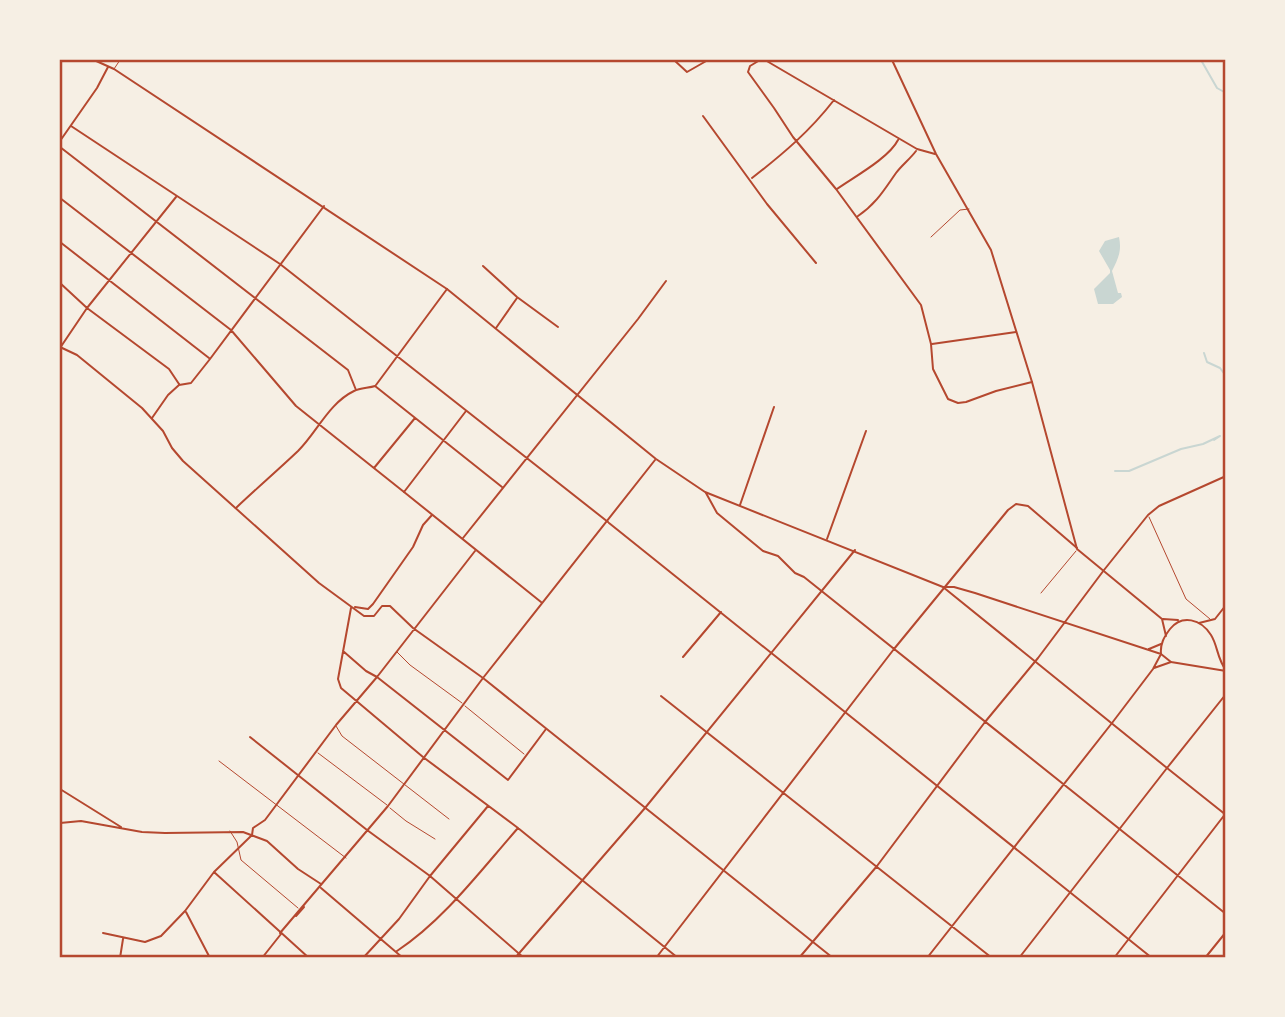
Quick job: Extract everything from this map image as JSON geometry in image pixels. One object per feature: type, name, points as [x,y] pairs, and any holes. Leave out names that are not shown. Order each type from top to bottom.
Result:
[{"type":"street","points":[[94,60],[114,69],[447,289],[656,459],[705,492],[943,587],[1225,814],[1114,957]]},
{"type":"street","points":[[114,69],[120,60]]},
{"type":"street","points":[[674,60],[687,72],[708,60]]},
{"type":"street","points":[[760,60],[750,66],[748,72],[793,137],[836,189],[921,305],[931,344],[933,369],[948,398],[952,402],[966,402],[1032,382]]},
{"type":"street","points":[[765,60],[917,149],[936,154]]},
{"type":"street","points":[[892,60],[936,154],[991,250],[1032,382],[1077,549]]},
{"type":"street","points":[[60,141],[109,66]]},
{"type":"street","points":[[751,179],[816,124],[834,99]]},
{"type":"street","points":[[703,116],[767,204],[816,264]]},
{"type":"street","points":[[71,126],[280,264],[772,652],[1152,957]]},
{"type":"street","points":[[836,189],[895,146],[899,139]]},
{"type":"street","points":[[60,147],[348,370],[356,390]]},
{"type":"street","points":[[857,217],[871,208],[917,149]]},
{"type":"street","points":[[177,196],[87,308],[60,348],[77,355],[142,408],[163,431],[183,461],[319,583],[364,617],[374,616],[386,604],[395,609],[413,628],[483,678],[833,957]]},
{"type":"street","points":[[60,198],[232,330],[284,394],[318,425],[542,603]]},
{"type":"street","points":[[151,419],[168,395],[179,385],[191,383],[324,206]]},
{"type":"street","points":[[931,237],[960,210],[969,209]]},
{"type":"street","points":[[60,242],[210,359]]},
{"type":"street","points":[[483,266],[517,297],[558,327]]},
{"type":"street","points":[[463,539],[666,281]]},
{"type":"street","points":[[60,283],[87,308],[169,369],[179,385]]},
{"type":"street","points":[[236,508],[298,450],[343,398],[356,390],[375,386],[447,289]]},
{"type":"street","points":[[496,328],[517,297]]},
{"type":"street","points":[[931,344],[1017,332]]},
{"type":"street","points":[[375,386],[503,487]]},
{"type":"street","points":[[740,505],[774,407]]},
{"type":"street","points":[[404,492],[467,410]]},
{"type":"street","points":[[374,469],[415,417]]},
{"type":"street","points":[[827,539],[866,431]]},
{"type":"street","points":[[262,957],[388,806],[483,678],[656,459]]},
{"type":"street","points":[[799,957],[877,866],[985,722],[1035,662],[1148,515],[1159,506],[1226,476]]},
{"type":"street","points":[[705,492],[717,513],[763,551],[783,560],[795,573],[1226,914]]},
{"type":"street","points":[[656,957],[943,587],[1016,504],[1028,506],[1161,619],[1166,636]]},
{"type":"street","points":[[351,606],[368,609],[373,604],[432,515]]},
{"type":"street","points":[[1148,515],[1186,599],[1212,621]]},
{"type":"street","points":[[103,933],[145,942],[161,936],[185,911],[214,872],[252,835],[253,828],[264,820],[476,549]]},
{"type":"street","points":[[1041,593],[1077,549]]},
{"type":"street","points":[[515,957],[645,808],[855,550]]},
{"type":"street","points":[[943,587],[954,587],[1065,621],[1161,654],[1171,662]]},
{"type":"street","points":[[351,606],[338,680],[341,688],[423,757],[518,828],[678,957]]},
{"type":"street","points":[[1197,623],[1212,621],[1226,606]]},
{"type":"street","points":[[683,657],[721,612]]},
{"type":"street","points":[[1161,619],[1189,619],[1197,623],[1210,634],[1226,671]]},
{"type":"street","points":[[927,957],[1112,723],[1153,668],[1161,654],[1161,644],[1179,620]]},
{"type":"street","points":[[1148,649],[1161,644]]},
{"type":"street","points":[[343,647],[353,661],[508,780],[546,729]]},
{"type":"street","points":[[397,651],[410,665],[526,756]]},
{"type":"street","points":[[1213,669],[1220,661]]},
{"type":"street","points":[[1153,668],[1171,662],[1226,671]]},
{"type":"street","points":[[1019,957],[1226,694]]},
{"type":"street","points":[[661,696],[992,957]]},
{"type":"street","points":[[336,725],[342,736],[449,820]]},
{"type":"street","points":[[250,737],[430,876],[524,957]]},
{"type":"street","points":[[316,751],[406,821],[435,839]]},
{"type":"street","points":[[219,761],[346,858]]},
{"type":"street","points":[[60,789],[122,828]]},
{"type":"street","points":[[363,957],[399,919],[430,876],[489,806]]},
{"type":"street","points":[[60,824],[82,821],[165,833],[230,831],[252,835],[267,841],[403,957]]},
{"type":"street","points":[[396,951],[411,941],[456,897],[518,828]]},
{"type":"street","points":[[230,831],[241,860],[300,909]]},
{"type":"street","points":[[214,872],[309,957]]},
{"type":"street","points":[[281,933],[321,885]]},
{"type":"street","points":[[185,911],[210,957]]},
{"type":"street","points":[[1205,957],[1226,932]]},
{"type":"street","points":[[120,957],[124,938]]},
{"type":"shaded area","points":[[1119,237],[1119,255],[1112,271],[1118,293],[1121,293],[1122,297],[1113,304],[1098,304],[1094,289],[1110,273],[1099,251],[1105,241]]},
{"type":"waterway","points":[[1201,60],[1217,88],[1226,93]]},
{"type":"waterway","points":[[1204,353],[1207,362],[1220,368],[1226,376]]},
{"type":"waterway","points":[[1115,471],[1129,471],[1220,436],[1214,440]]}]
